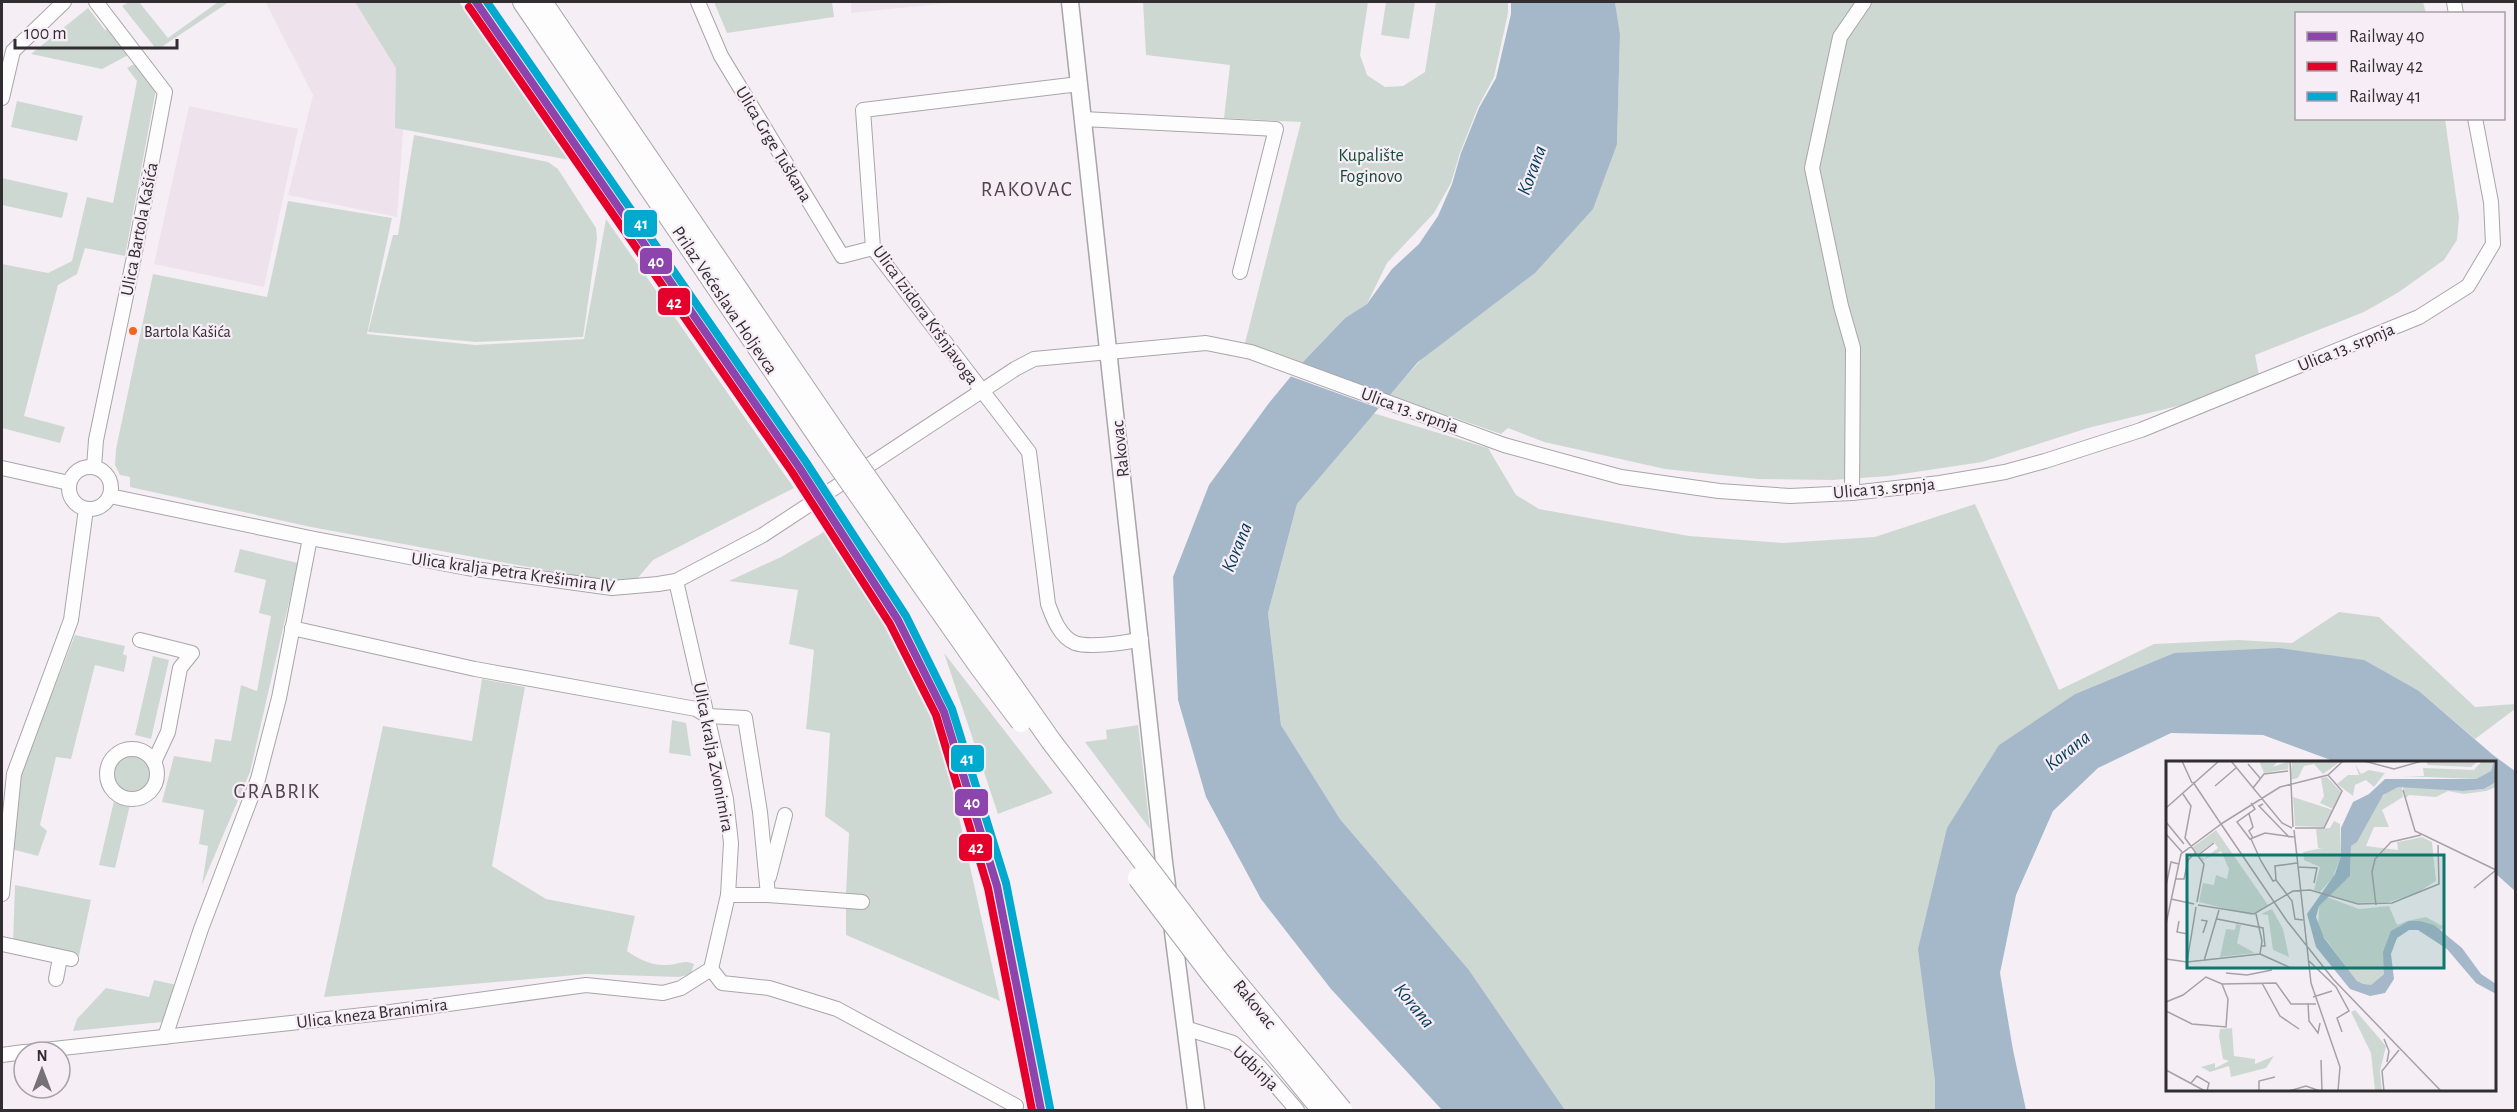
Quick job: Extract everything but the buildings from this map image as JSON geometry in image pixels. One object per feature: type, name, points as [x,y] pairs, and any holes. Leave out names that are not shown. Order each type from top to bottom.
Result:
[{"type":"highway","name":"Prilaz Većeslava Holjevca","points":[[523,2],[832,443]]},
{"type":"highway","name":"Prilaz Većeslava Holjevca","points":[[542,2],[832,443]]},
{"type":"highway","name":"Rakovac","points":[[832,443],[979,666],[1212,975],[1322,1110]]},
{"type":"highway","name":"Rakovac","points":[[832,443],[1065,760],[1219,961],[1342,1110]]},
{"type":"main road","name":"Rakovac","points":[[1070,2],[1142,639],[1164,862],[1185,1028]]},
{"type":"main road","points":[[1185,1028],[1196,1110]]},
{"type":"street","points":[[2,98],[13,51],[64,2]]},
{"type":"street","name":"Ulica Grge Tuškana","points":[[698,2],[721,56],[842,256],[873,248]]},
{"type":"street","points":[[1852,493],[1853,348],[1841,306],[1812,168],[1840,37],[1864,2]]},
{"type":"street","name":"Ulica Bartola Kašića","points":[[94,467],[96,440],[134,262],[165,92],[104,4]]},
{"type":"street","name":"Ulica Izidora Kršnjavoga","points":[[1078,84],[863,110],[873,248],[1029,452],[1048,604],[1057,626],[1074,642],[1090,644],[1142,639]]},
{"type":"street","points":[[1083,119],[1276,129],[1240,272]]},
{"type":"street","name":"Ulica 13. srpnja","points":[[1109,350],[1206,343],[1251,352],[1488,439],[1621,477],[1672,486],[1790,495],[1852,493],[1940,483],[2045,461],[2141,430],[2419,317],[2468,286],[2493,244],[2491,202],[2475,120]]},
{"type":"street","name":"Ulica kralja Petra Krešimira IV","points":[[110,496],[309,538],[467,568],[579,585],[631,587],[676,581],[764,535],[1034,359],[1109,350]]},
{"type":"street","points":[[87,467],[94,467],[105,473],[108,478],[110,496],[100,506],[86,509],[70,497],[69,483],[76,472],[87,467]]},
{"type":"street","points":[[2,468],[69,483]]},
{"type":"street","points":[[2,894],[8,772],[71,620],[86,509]]},
{"type":"street","points":[[165,1037],[201,929],[258,779],[279,698],[309,538]]},
{"type":"street","name":"Ulica kralja Zvonimira","points":[[676,581],[726,799],[731,843],[728,895],[711,969]]},
{"type":"street","points":[[292,628],[475,669],[696,709],[708,716],[745,718],[760,812],[767,890]]},
{"type":"street","points":[[140,640],[192,653],[180,668],[168,732],[154,762]]},
{"type":"street","points":[[767,890],[785,815]]},
{"type":"street","points":[[728,895],[767,890],[862,902]]},
{"type":"street","points":[[2,944],[65,958],[57,979]]},
{"type":"street","points":[[711,969],[722,983],[769,988],[837,1010],[1016,1106]]},
{"type":"street","name":"Ulica kneza Branimira","points":[[72,1047],[390,1012],[586,985],[663,993],[681,988],[711,969]]},
{"type":"street","name":"Udbinja","points":[[1185,1028],[1233,1043],[1257,1064],[1297,1110]]},
{"type":"shaded area","points":[[365,2],[408,60],[397,217],[288,195],[313,95],[266,3]]},
{"type":"shaded area","points":[[851,2],[949,2],[950,3],[851,13]]},
{"type":"shaded area","points":[[189,106],[298,129],[264,287],[154,264]]},
{"type":"green space","points":[[129,2],[139,2],[168,38],[218,2],[229,2],[157,50],[122,6]]},
{"type":"green space","points":[[355,2],[459,2],[570,160],[395,128],[396,68]]},
{"type":"green space","points":[[714,2],[832,2],[834,17],[727,33]]},
{"type":"green space","name":"Kupalište Foginovo","points":[[1143,2],[1368,2],[1360,55],[1367,75],[1385,87],[1403,86],[1425,72],[1436,2],[1508,2],[1508,13],[1494,77],[1478,107],[1451,183],[1434,213],[1387,263],[1367,304],[1345,318],[1302,363],[1245,343],[1301,122],[1224,118],[1230,65],[1146,55]]},
{"type":"green space","points":[[1386,2],[1415,2],[1409,39],[1381,35]]},
{"type":"green space","points":[[1615,2],[2423,2],[2426,12],[2295,12],[2295,120],[2445,120],[2459,217],[2457,240],[2444,260],[2399,292],[2364,312],[2255,355],[2259,375],[2190,403],[2088,428],[1982,462],[1889,476],[1832,480],[1758,479],[1665,469],[1544,442],[1508,428],[1501,434],[1389,395],[1617,144],[1620,34]]},
{"type":"green space","points":[[88,8],[105,30],[110,27],[132,53],[102,69],[31,54]]},
{"type":"green space","points":[[138,62],[156,89],[125,256],[85,248],[77,274],[58,285],[24,416],[65,427],[60,443],[2,428],[2,264],[48,273],[72,261],[87,197],[113,203],[137,81],[127,68]]},
{"type":"green space","points":[[17,101],[83,116],[77,141],[11,127]]},
{"type":"green space","points":[[414,135],[548,162],[558,169],[596,228],[597,239],[583,337],[476,342],[368,332],[393,235],[398,235]]},
{"type":"green space","points":[[2,178],[68,193],[62,218],[2,205]]},
{"type":"green space","points":[[288,201],[392,218],[367,334],[475,345],[584,339],[606,219],[794,488],[653,560],[631,586],[311,527],[130,487],[130,477],[120,475],[115,465],[116,449],[153,274],[267,297]]},
{"type":"green space","points":[[1373,413],[1488,448],[1516,495],[1539,509],[1689,536],[1783,543],[1875,537],[1975,504],[2059,690],[2154,644],[2238,640],[2292,643],[2339,612],[2379,617],[2475,707],[2515,704],[2515,709],[2475,739],[2419,691],[2174,653],[2075,694],[1999,745],[1935,1080],[1935,1110],[1565,1110],[1469,970],[1340,819],[1281,725],[1268,613],[1297,504]]},
{"type":"green space","points":[[829,529],[879,602],[940,732],[1000,1001],[846,935],[849,833],[825,816],[830,733],[806,729],[814,650],[789,644],[798,590],[729,581],[781,557]]},
{"type":"green space","points":[[240,549],[298,563],[250,772],[202,885],[208,846],[199,844],[204,810],[162,802],[174,756],[211,762],[215,739],[231,741],[241,685],[257,691],[271,616],[259,613],[266,580],[234,572]]},
{"type":"green space","points":[[75,635],[125,646],[123,654],[127,656],[124,672],[95,665],[71,759],[56,757],[40,825],[47,831],[38,856],[11,849],[20,775]]},
{"type":"green space","points":[[944,653],[1053,793],[998,814]]},
{"type":"green space","points":[[153,656],[169,660],[151,739],[135,735]]},
{"type":"green space","points":[[482,679],[525,687],[492,866],[546,899],[635,916],[627,951],[656,964],[684,962],[694,964],[691,974],[679,977],[587,974],[324,997],[383,726],[472,741]]},
{"type":"green space","points":[[672,720],[686,723],[691,756],[669,753]]},
{"type":"green space","points":[[1138,725],[1150,829],[1085,742],[1107,739],[1106,730]]},
{"type":"green space","points":[[132,752],[147,758],[153,773],[147,788],[132,794],[117,788],[111,773],[117,758]]},
{"type":"green space","points":[[114,801],[130,805],[115,868],[99,865]]},
{"type":"green space","points":[[15,885],[91,900],[79,956],[13,942]]},
{"type":"green space","points":[[154,980],[177,985],[162,1022],[73,1031],[77,1019],[106,988],[149,997]]},
{"type":"water","name":"Korana","points":[[1511,2],[1615,2],[1620,34],[1617,144],[1593,209],[1535,273],[1418,362],[1297,504],[1268,613],[1281,725],[1340,819],[1469,970],[1565,1110],[1442,1110],[1331,989],[1261,899],[1206,797],[1178,700],[1173,577],[1209,485],[1269,403],[1302,363],[1345,318],[1367,304],[1392,269],[1419,244],[1438,216],[1479,108],[1496,78],[1511,14]]},
{"type":"water","name":"Korana","points":[[2279,648],[2364,660],[2419,691],[2515,771],[2515,891],[2496,874],[2496,761],[2333,761],[2263,735],[2171,733],[2098,768],[2053,811],[2016,895],[2000,973],[2026,1110],[1935,1110],[1935,1080],[1918,949],[1947,828],[1999,745],[2075,694],[2174,653]]},
{"type":"pier","points":[[1298,362],[1392,396],[1381,409],[1287,375]]},
{"type":"rail line","name":"40","points":[[476,2],[799,467],[898,620],[944,712],[997,886],[1041,1110]]},
{"type":"rail line","name":"41","points":[[487,2],[806,462],[906,616],[952,709],[1006,883],[1050,1108]]},
{"type":"rail line","name":"42","points":[[469,7],[792,472],[890,624],[936,715],[988,888],[1032,1110]]},
{"type":"place","name":"Bartola Kašića","points":[[133,331]]},
{"type":"district","name":"RAKOVAC","points":[[1027,189]]},
{"type":"district","name":"GRABRIK","points":[[277,791]]}]
